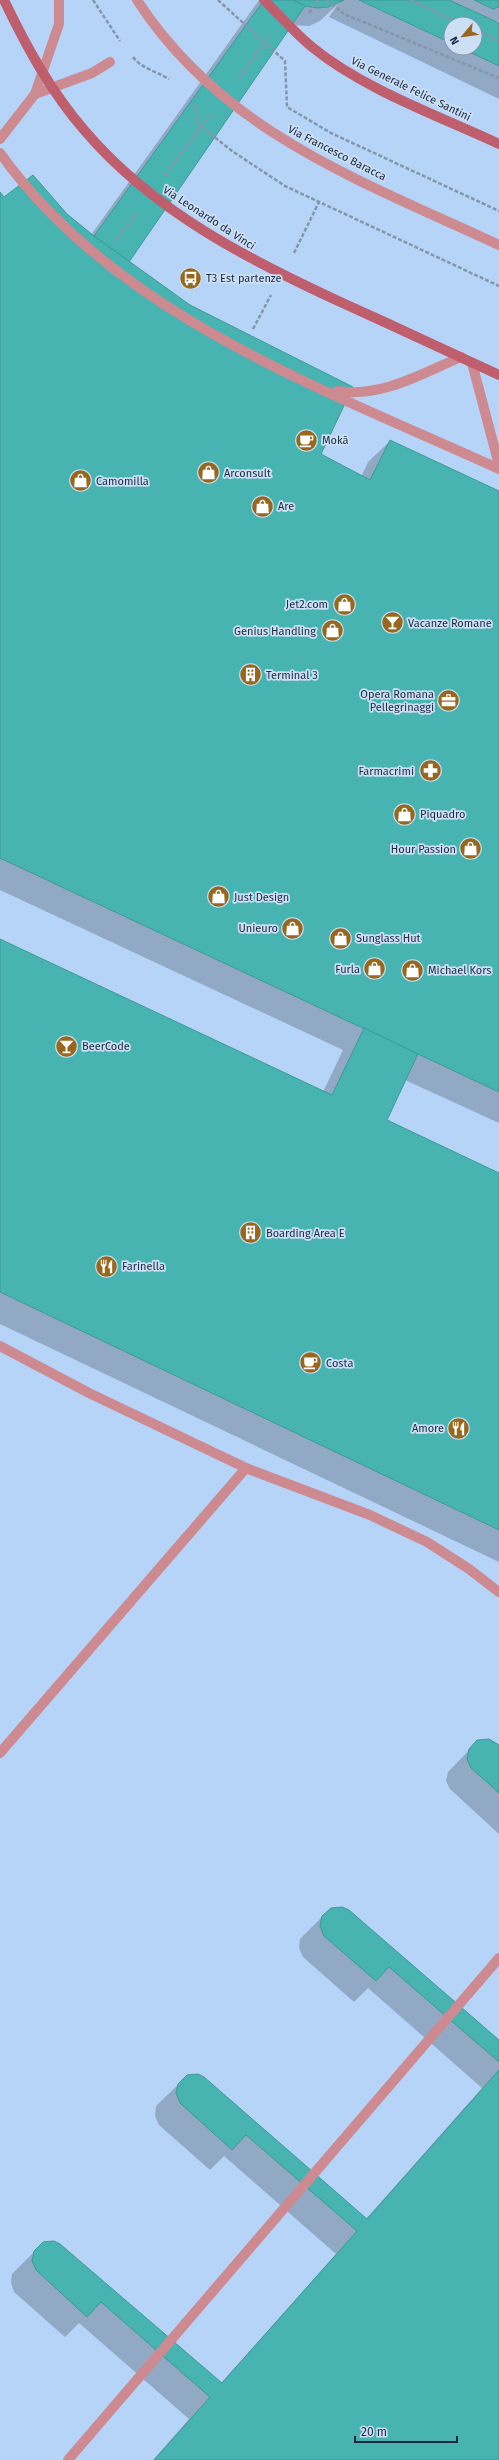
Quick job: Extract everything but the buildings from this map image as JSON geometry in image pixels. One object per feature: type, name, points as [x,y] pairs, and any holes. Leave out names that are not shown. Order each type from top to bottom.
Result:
[{"type":"main road","name":"Via Leonardo da Vinci","points":[[4,0],[46,77],[70,113],[116,163],[157,198],[220,241],[268,268],[499,375]]},
{"type":"main road","name":"Via Generale Felice Santini","points":[[264,0],[312,47],[343,69],[383,90],[499,144]]},
{"type":"lane","points":[[10,167],[0,139],[35,94],[59,24],[60,0]]},
{"type":"lane","name":"Via Francesco Baracca","points":[[137,0],[174,51],[200,77],[244,114],[288,143],[328,165],[499,245]]},
{"type":"lane","points":[[35,94],[92,73],[110,62]]},
{"type":"lane","points":[[0,153],[10,167],[77,240],[133,284],[178,313],[225,339],[323,388],[499,469]]},
{"type":"lane","points":[[323,388],[360,394],[379,391],[461,357]]},
{"type":"lane","points":[[472,363],[499,465]]},
{"type":"lane","points":[[0,1346],[89,1393],[246,1468],[370,1514],[427,1542],[470,1569],[499,1592]]},
{"type":"lane","points":[[0,1753],[246,1468]]},
{"type":"lane","points":[[68,2460],[499,1958]]},
{"type":"path","points":[[218,0],[286,61],[287,107],[331,133],[499,211]]},
{"type":"path","points":[[327,0],[344,14],[499,78]]},
{"type":"path","points":[[410,0],[445,16]]},
{"type":"path","points":[[235,83],[273,32]]},
{"type":"path","points":[[483,34],[499,42]]},
{"type":"path","points":[[163,179],[216,108]]},
{"type":"path","points":[[114,242],[138,210]]},
{"type":"shaded area","points":[[0,0],[499,0],[499,2460],[0,2460]]},
{"type":"place","name":"T3 Est partenze","points":[[191,278]]},
{"type":"place","name":"Mokā","points":[[307,440]]},
{"type":"place","name":"Arconsult","points":[[209,473]]},
{"type":"place","name":"Camomilla","points":[[81,481]]},
{"type":"place","name":"Are","points":[[263,506]]},
{"type":"place","name":"Jet2.com","points":[[344,604]]},
{"type":"place","name":"Vacanze Romane","points":[[393,623]]},
{"type":"place","name":"Genius Handling","points":[[332,631]]},
{"type":"place","name":"Terminal 3","points":[[250,675]]},
{"type":"place","name":"Opera Romana Pellegrinaggi","points":[[449,700]]},
{"type":"place","name":"Farmacrimi","points":[[430,771]]},
{"type":"place","name":"Piquadro","points":[[404,814]]},
{"type":"place","name":"Hour Passion","points":[[471,849]]},
{"type":"place","name":"Just Design","points":[[219,897]]},
{"type":"place","name":"Unieuro","points":[[293,928]]},
{"type":"place","name":"Sunglass Hut","points":[[341,938]]},
{"type":"place","name":"Furla","points":[[375,969]]},
{"type":"place","name":"Michael Kors","points":[[413,970]]},
{"type":"place","name":"BeerCode","points":[[66,1046]]},
{"type":"place","name":"Boarding Area E","points":[[250,1233]]},
{"type":"place","name":"Farinella","points":[[107,1266]]},
{"type":"place","name":"Costa","points":[[310,1363]]},
{"type":"place","name":"Amore","points":[[459,1428]]}]
